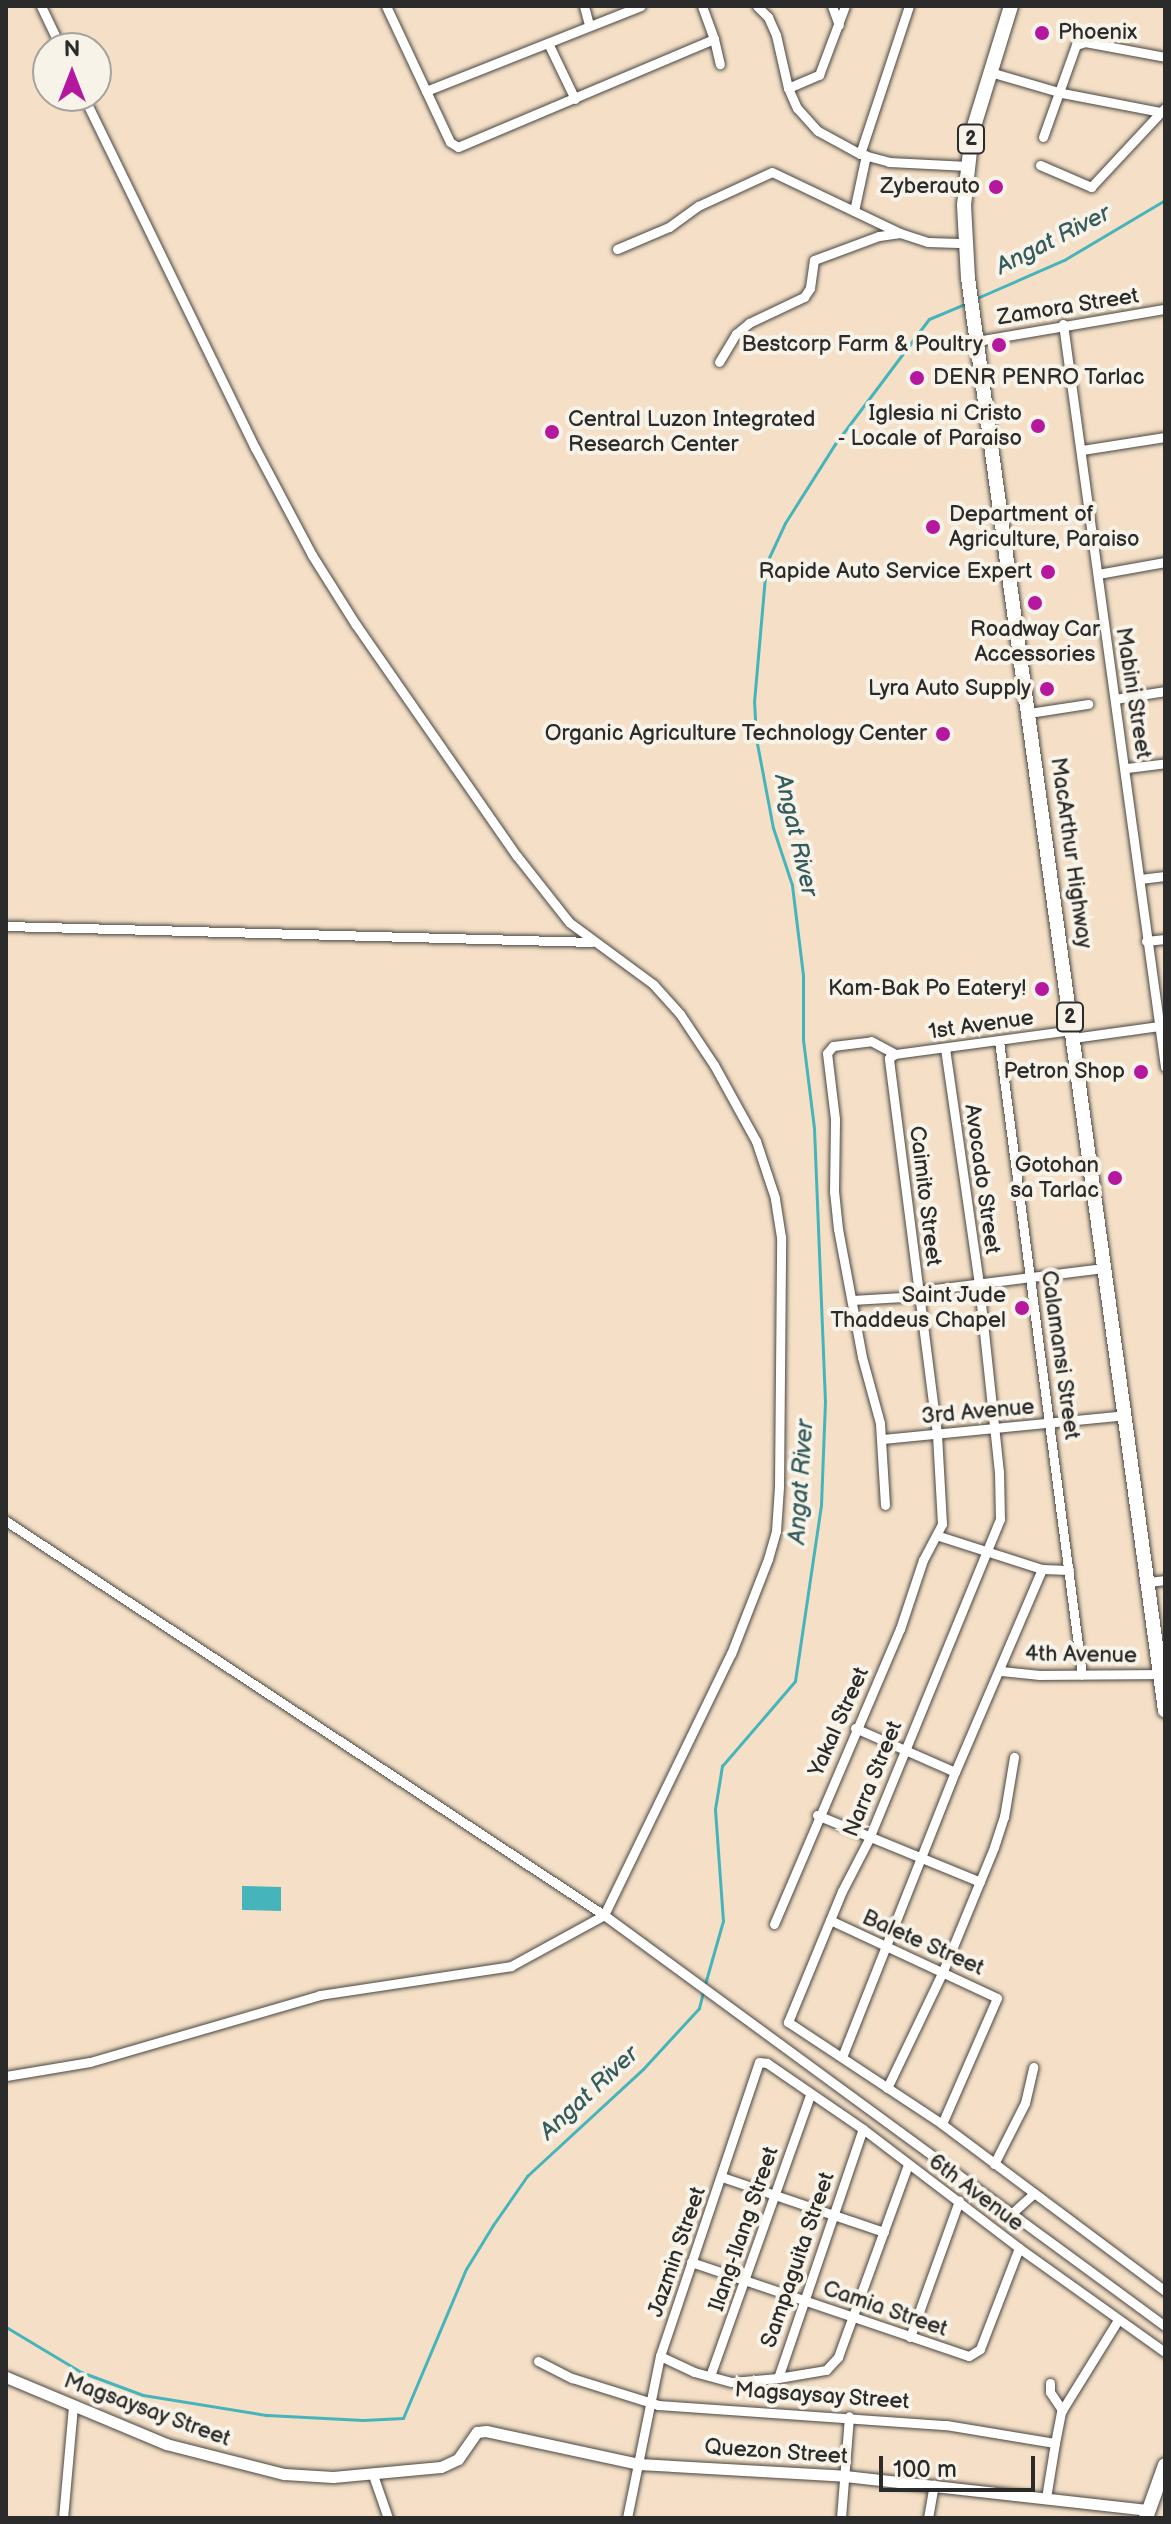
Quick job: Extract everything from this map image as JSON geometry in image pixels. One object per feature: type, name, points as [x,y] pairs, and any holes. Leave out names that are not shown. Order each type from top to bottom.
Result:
[{"type":"highway","name":"MacArthur Highway","points":[[1011,6],[976,113],[964,205],[968,278],[1165,1711]]},
{"type":"highway","points":[[1147,2514],[1165,2465]]},
{"type":"street","points":[[41,6],[53,32]]},
{"type":"street","points":[[386,6],[450,142],[458,147],[714,39]]},
{"type":"street","points":[[584,6],[589,25]]},
{"type":"street","points":[[426,91],[641,6]]},
{"type":"street","points":[[702,6],[720,64]]},
{"type":"street","points":[[757,6],[768,17],[776,35],[788,88],[809,123],[863,154],[902,164],[968,166]]},
{"type":"street","points":[[832,6],[839,25]]},
{"type":"street","points":[[788,88],[819,75],[845,6]]},
{"type":"street","points":[[854,211],[863,154],[909,6]]},
{"type":"street","points":[[1043,137],[1079,42],[1165,57]]},
{"type":"street","points":[[548,43],[575,99]]},
{"type":"street","points":[[990,72],[1062,93],[1163,110]]},
{"type":"street","points":[[1040,165],[1091,187],[1163,110]]},
{"type":"street","points":[[6,2076],[90,2062],[320,1995],[511,1966],[604,1915],[731,1654],[776,1531],[781,1237],[767,1166],[714,1065],[666,998],[637,972],[592,942],[569,922],[516,855],[356,625],[312,555],[255,448],[91,112]]},
{"type":"street","points":[[617,249],[669,227],[698,206],[772,172],[900,233],[928,242],[966,243]]},
{"type":"street","points":[[719,362],[736,334],[749,323],[804,297],[810,288],[814,260],[879,236],[900,233]]},
{"type":"street","name":"Zamora Street","points":[[977,341],[1165,309]]},
{"type":"street","name":"Mabini Street","points":[[1063,324],[1127,768],[1146,941],[1161,1019],[1165,1067]]},
{"type":"street","points":[[1082,450],[1165,437]]},
{"type":"street","points":[[1098,574],[1165,562]]},
{"type":"street","points":[[1115,699],[1165,691]]},
{"type":"street","points":[[1029,713],[1088,704]]},
{"type":"street","points":[[1127,768],[1165,763]]},
{"type":"street","points":[[1140,879],[1165,876]]},
{"type":"street","points":[[6,926],[592,942]]},
{"type":"street","points":[[1146,941],[1165,939]]},
{"type":"street","name":"1st Avenue","points":[[895,1054],[1072,1034],[1161,1019]]},
{"type":"street","points":[[885,1505],[882,1439],[835,1204],[835,1119],[827,1053],[833,1046],[871,1041],[895,1054]]},
{"type":"street","name":"Calamansi Street","points":[[999,1041],[1052,1423],[1082,1675]]},
{"type":"street","name":"Avocado Street","points":[[945,1048],[979,1285],[993,1428],[1000,1519],[987,1552]]},
{"type":"street","name":"Caimito Street","points":[[895,1054],[889,1061],[937,1434],[942,1524],[939,1536]]},
{"type":"street","points":[[852,1300],[1104,1268]]},
{"type":"street","name":"3rd Avenue","points":[[882,1439],[1125,1415]]},
{"type":"street","points":[[6,1521],[410,1791],[604,1915],[1165,2326]]},
{"type":"street","points":[[939,1536],[1042,1569],[1069,1570]]},
{"type":"street","name":"Yakal Street","points":[[774,1924],[817,1815],[900,1629],[923,1560],[939,1536]]},
{"type":"street","name":"Narra Street","points":[[842,2057],[788,2022],[830,1920],[869,1839],[987,1552]]},
{"type":"street","points":[[1042,1569],[1001,1671],[955,1772],[842,2057],[942,2124],[1165,2291]]},
{"type":"street","points":[[1149,1582],[1165,1580]]},
{"type":"street","name":"4th Avenue","points":[[1001,1671],[1082,1675],[1161,1674]]},
{"type":"street","points":[[855,1728],[955,1772]]},
{"type":"street","points":[[887,2088],[943,1971],[980,1882],[1004,1817],[1014,1757]]},
{"type":"street","points":[[817,1815],[869,1839],[980,1882]]},
{"type":"street","name":"Balete Street","points":[[830,1920],[884,1947],[994,1994],[997,2002],[942,2124]]},
{"type":"street","name":"Jazmin Street","points":[[627,2518],[660,2356],[758,2063],[767,2063]]},
{"type":"street","name":"6th Avenue","points":[[767,2063],[863,2129],[1019,2248],[1165,2352]]},
{"type":"street","points":[[994,2164],[1025,2103],[1033,2067]]},
{"type":"street","name":"Ilang-Ilang Street","points":[[710,2376],[811,2093]]},
{"type":"street","name":"Sampaguita Street","points":[[660,2356],[732,2382],[778,2378],[802,2300],[863,2129]]},
{"type":"street","points":[[778,2378],[826,2370],[838,2357],[855,2318],[908,2165]]},
{"type":"street","points":[[722,2177],[884,2232]]},
{"type":"street","points":[[1011,2214],[1034,2193]]},
{"type":"street","points":[[910,2337],[959,2201]]},
{"type":"street","name":"Camia Street","points":[[691,2262],[965,2356],[976,2355],[1019,2248]]},
{"type":"street","points":[[1046,2498],[1062,2410],[1118,2320]]},
{"type":"street","name":"Magsaysay Street","points":[[538,2361],[572,2378],[650,2403],[946,2425],[1055,2443]]},
{"type":"street","name":"Magsaysay Street","points":[[6,2377],[166,2444],[257,2470],[304,2476],[373,2475],[453,2464],[470,2438],[477,2432],[486,2431],[639,2464]]},
{"type":"street","points":[[1050,2383],[1050,2392],[1062,2410]]},
{"type":"street","points":[[63,2518],[73,2405]]},
{"type":"street","points":[[841,2518],[849,2416]]},
{"type":"street","name":"Quezon Street","points":[[639,2464],[845,2476],[1046,2498],[1147,2514]]},
{"type":"street","points":[[373,2475],[388,2518]]},
{"type":"street","points":[[928,2518],[934,2485]]},
{"type":"water","points":[[242,1886],[281,1887],[281,1911],[242,1910]]},
{"type":"waterway","name":"Angat River","points":[[977,298],[1064,260],[1165,200]]},
{"type":"waterway","name":"Angat River","points":[[705,1984],[723,1921],[715,1809],[722,1766],[795,1681],[821,1505],[825,1402],[814,1128],[803,1040],[803,975],[792,885],[773,828],[756,738],[754,702],[766,564],[785,523],[835,444],[929,319],[967,303]]},
{"type":"waterway","name":"Angat River","points":[[6,2327],[81,2372],[143,2395],[267,2415],[363,2420],[403,2418],[466,2269],[527,2176],[643,2069],[699,2008],[703,1992]]},
{"type":"place","name":"Phoenix","points":[[1042,33]]},
{"type":"place","name":"Zyberauto","points":[[996,187]]},
{"type":"place","name":"Bestcorp Farm & Poultry","points":[[999,345]]},
{"type":"place","name":"DENR PENRO Tarlac","points":[[917,378]]},
{"type":"place","name":"Iglesia ni Cristo - Locale of Paraiso","points":[[1038,426]]},
{"type":"place","name":"Central Luzon Integrated Research Center","points":[[552,432]]},
{"type":"place","name":"Department of Agriculture, Paraiso","points":[[933,527]]},
{"type":"place","name":"Rapide Auto Service Expert","points":[[1048,572]]},
{"type":"place","name":"Roadway Car Accessories","points":[[1035,603]]},
{"type":"place","name":"Lyra Auto Supply","points":[[1047,689]]},
{"type":"place","name":"Organic Agriculture Technology Center","points":[[943,734]]},
{"type":"place","name":"Kam-Bak Po Eatery!","points":[[1042,989]]},
{"type":"place","name":"Petron Shop","points":[[1141,1072]]},
{"type":"place","name":"Gotohan sa Tarlac","points":[[1115,1178]]},
{"type":"place","name":"Saint Jude Thaddeus Chapel","points":[[1022,1308]]}]
